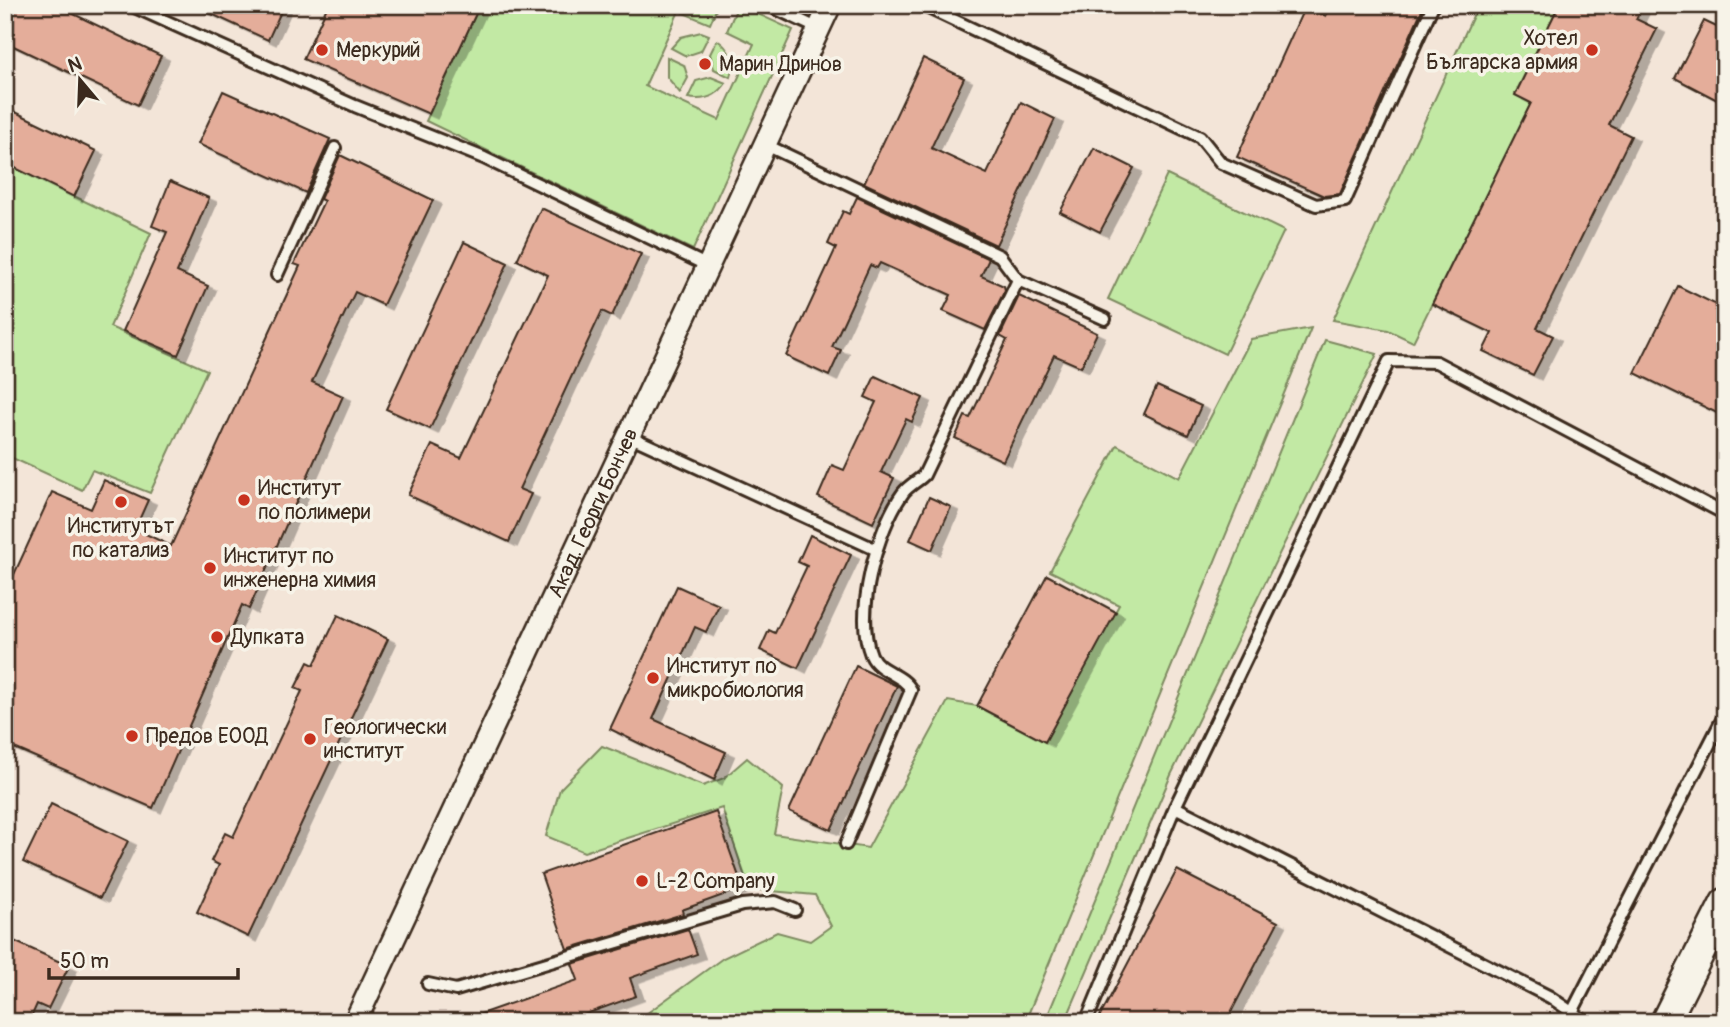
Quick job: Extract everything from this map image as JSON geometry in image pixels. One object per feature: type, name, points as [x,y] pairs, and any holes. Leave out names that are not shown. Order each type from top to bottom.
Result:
[{"type":"main road","points":[[1665,1022],[1725,903]]},
{"type":"street","name":"Акад. Георги Бончев","points":[[355,1022],[830,5]]},
{"type":"lane","points":[[130,5],[355,106],[484,158],[708,266]]},
{"type":"lane","points":[[768,5],[819,29]]},
{"type":"lane","points":[[922,5],[1200,137],[1221,163],[1317,205],[1345,201],[1433,5]]},
{"type":"lane","points":[[766,145],[1000,256],[1018,280],[1105,320]]},
{"type":"lane","points":[[277,275],[335,148]]},
{"type":"lane","points":[[846,844],[911,690],[907,682],[883,670],[872,657],[865,633],[866,592],[877,550],[904,493],[924,475],[1018,280]]},
{"type":"lane","points":[[1086,1022],[1175,807],[1389,361],[1436,362],[1725,514]]},
{"type":"lane","points":[[629,436],[877,550]]},
{"type":"lane","points":[[1570,1017],[1725,714]]},
{"type":"lane","points":[[1175,807],[1550,997],[1570,1017],[1586,1022]]},
{"type":"lane","points":[[428,984],[456,990],[742,905],[775,902],[794,910]]},
{"type":"green space","points":[[480,5],[718,5],[710,24],[679,11],[645,86],[719,120],[754,44],[727,31],[738,5],[793,30],[693,250],[426,121]]},
{"type":"green space","points":[[1478,5],[1559,5],[1515,94],[1531,103],[1413,342],[1388,330],[1333,320]]},
{"type":"green space","points":[[701,32],[709,35],[701,51],[686,56],[671,48],[681,37]]},
{"type":"green space","points":[[717,40],[730,56],[730,77],[714,69],[710,54]]},
{"type":"green space","points":[[667,57],[684,65],[688,78],[680,93],[667,77]]},
{"type":"green space","points":[[711,77],[726,83],[719,92],[710,97],[688,98],[696,81]]},
{"type":"green space","points":[[5,163],[151,233],[110,327],[207,370],[150,493],[92,470],[82,490],[8,456],[5,460]]},
{"type":"green space","points":[[1167,175],[1284,231],[1225,354],[1108,299]]},
{"type":"green space","points":[[1311,328],[1025,1022],[635,1022],[723,958],[777,932],[810,941],[831,926],[815,895],[749,889],[722,808],[584,852],[546,836],[560,789],[602,746],[703,786],[724,778],[747,758],[783,788],[774,834],[868,848],[948,701],[977,706],[1045,742],[1119,605],[1050,571],[1117,445],[1179,478],[1251,339]]},
{"type":"green space","points":[[1325,340],[1377,354],[1171,775],[1065,1022],[1045,1022]]},
{"type":"building","points":[[5,5],[55,5],[161,56],[138,105],[5,42]]},
{"type":"building","points":[[192,5],[284,5],[268,40]]},
{"type":"building","points":[[328,5],[480,5],[429,114],[303,59]]},
{"type":"building","points":[[1331,5],[1424,5],[1340,194],[1324,196],[1237,157],[1305,6],[1326,16]]},
{"type":"building","points":[[1559,5],[1643,5],[1636,19],[1657,29],[1609,125],[1631,136],[1537,328],[1553,336],[1533,375],[1483,351],[1492,333],[1432,304],[1531,103],[1515,95]]},
{"type":"building","points":[[1704,21],[1725,31],[1725,104],[1675,78]]},
{"type":"building","points":[[923,58],[964,78],[931,148],[987,174],[1021,102],[1055,119],[996,245],[864,183]]},
{"type":"building","points":[[223,91],[330,139],[306,193],[198,144]]},
{"type":"building","points":[[5,107],[96,151],[74,197],[5,163]]},
{"type":"building","points":[[1094,148],[1134,168],[1100,232],[1060,212]]},
{"type":"building","points":[[340,155],[433,200],[383,305],[355,292],[312,382],[343,396],[249,609],[242,605],[153,808],[5,744],[5,594],[52,492],[91,509],[104,480],[148,500],[135,529],[171,546],[300,266],[294,264],[324,201],[320,199]]},
{"type":"building","points":[[170,181],[209,198],[177,272],[208,286],[178,355],[123,331],[167,232],[152,226]]},
{"type":"building","points":[[857,197],[989,259],[981,276],[1004,286],[1005,290],[985,330],[943,311],[951,295],[880,263],[877,268],[870,265],[832,347],[841,350],[829,376],[786,356],[836,248],[828,244],[843,211],[849,214]]},
{"type":"building","points":[[541,208],[641,254],[612,316],[602,311],[519,489],[531,494],[509,542],[408,495],[432,445],[461,458],[548,275],[517,260]]},
{"type":"building","points":[[464,242],[508,263],[430,429],[386,409]]},
{"type":"building","points":[[1678,286],[1725,309],[1725,417],[1635,373]]},
{"type":"building","points":[[1019,296],[1097,333],[1081,367],[1054,355],[1003,461],[955,438],[965,416],[970,418],[1007,340],[1000,336]]},
{"type":"building","points":[[875,376],[923,398],[912,422],[906,419],[881,472],[894,478],[873,523],[818,497],[832,465],[844,470],[876,402],[865,397]]},
{"type":"building","points":[[1157,386],[1201,406],[1188,435],[1144,414]]},
{"type":"building","points":[[929,497],[951,507],[932,550],[910,540]]},
{"type":"building","points":[[810,535],[851,555],[798,668],[760,650],[769,630],[775,633],[807,566],[798,562]]},
{"type":"building","points":[[1047,575],[1116,612],[1045,742],[977,706]]},
{"type":"building","name":"Институт по микробиология","points":[[677,586],[719,605],[706,632],[695,627],[653,719],[726,752],[714,780],[610,729]]},
{"type":"building","name":"Геологически институт","points":[[338,615],[388,639],[248,937],[197,912],[219,865],[211,861],[225,833],[233,837],[302,691],[295,688],[308,662],[314,665]]},
{"type":"building","points":[[856,666],[897,686],[831,830],[789,811]]},
{"type":"building","points":[[51,804],[128,841],[100,898],[23,862]]},
{"type":"building","name":"L-2 Company","points":[[716,812],[743,888],[682,910],[683,914],[567,949],[541,874]]},
{"type":"building","points":[[1177,870],[1278,922],[1226,1022],[1097,1022]]},
{"type":"building","points":[[688,929],[697,954],[630,978],[636,996],[564,1022],[467,1022],[466,1019],[578,980],[572,964]]},
{"type":"building","points":[[5,937],[69,966],[48,1009],[37,1004],[29,1022],[5,1022]]},
{"type":"place","name":"Меркурий","points":[[322,50]]},
{"type":"place","name":"Хотел Българска армия","points":[[1592,50]]},
{"type":"place","name":"Марин Дринов","points":[[705,64]]},
{"type":"place","name":"Институт по полимери","points":[[244,500]]},
{"type":"place","name":"Институтът по катализ","points":[[121,502]]},
{"type":"place","name":"Институт по инженерна химия","points":[[210,568]]},
{"type":"place","name":"Дупката","points":[[217,637]]},
{"type":"place","name":"Институт по микробиология","points":[[653,678]]},
{"type":"place","name":"Предов ЕООД","points":[[132,736]]},
{"type":"place","name":"Геологически институт","points":[[310,739]]},
{"type":"place","name":"L-2 Company","points":[[642,881]]}]
